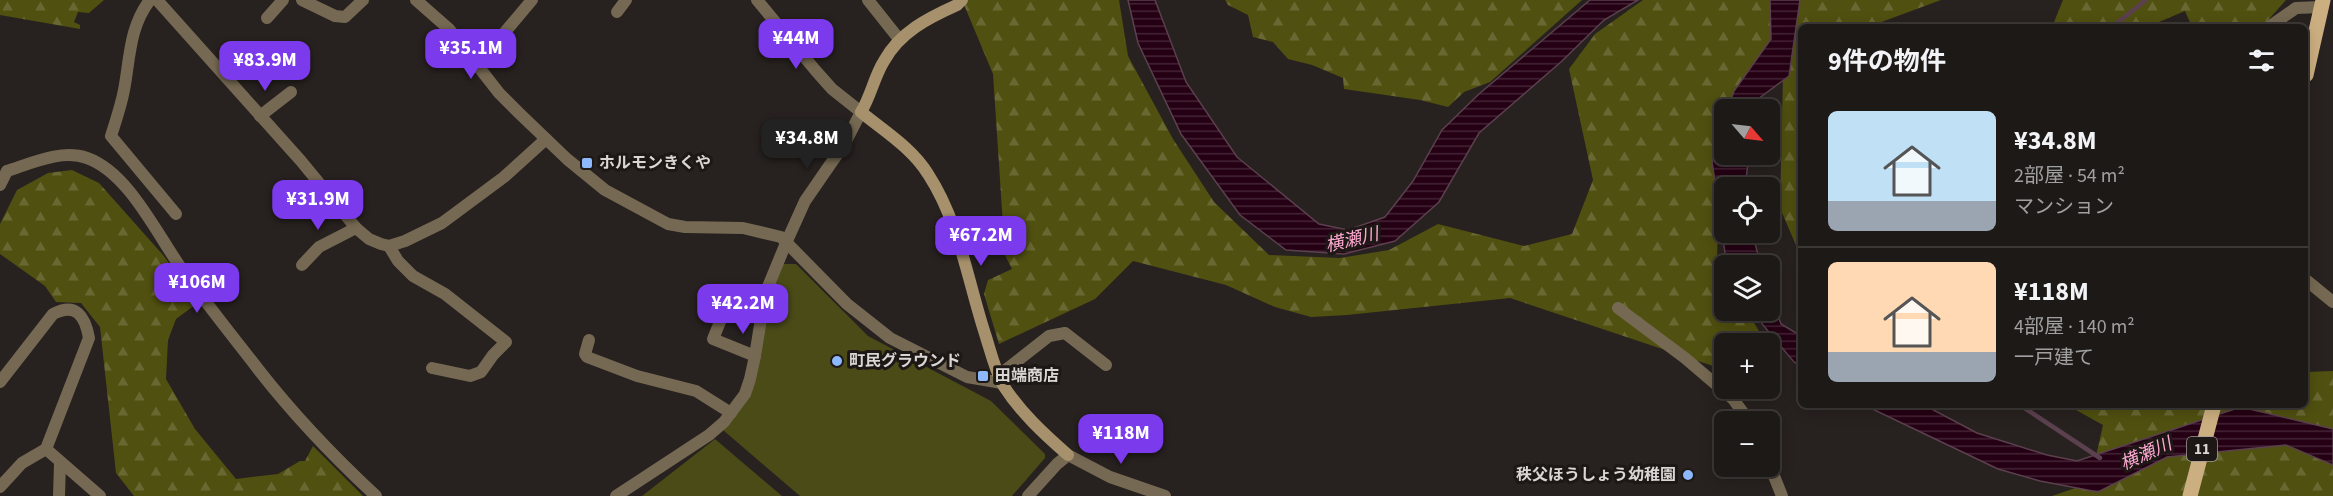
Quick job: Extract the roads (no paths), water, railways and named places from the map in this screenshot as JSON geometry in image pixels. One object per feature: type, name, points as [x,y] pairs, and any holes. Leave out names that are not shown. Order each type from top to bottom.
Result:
[{"type":"main road","points":[[2308,66],[2322,4]]},
{"type":"main road","name":"11","points":[[2190,495],[2213,408]]},
{"type":"street","points":[[150,0],[143,8],[129,50],[124,91],[111,136],[176,214]]},
{"type":"street","points":[[157,0],[301,161],[356,228],[369,239],[389,246],[442,223],[504,177],[546,139]]},
{"type":"street","points":[[267,18],[283,0]]},
{"type":"street","points":[[302,0],[335,16],[345,17],[363,0]]},
{"type":"street","points":[[416,0],[449,29],[499,93],[546,139],[605,190],[668,224],[759,231],[781,237],[847,304],[890,338],[967,377],[1000,380],[1049,336],[1065,333],[1106,365]]},
{"type":"street","points":[[478,64],[532,0]]},
{"type":"street","points":[[617,12],[626,0]]},
{"type":"street","points":[[757,0],[832,89],[917,158],[942,198],[953,223],[976,307],[1000,380],[1015,404],[1068,454],[1110,477],[1165,496]]},
{"type":"street","points":[[868,0],[899,39]]},
{"type":"street","points":[[616,496],[709,435],[731,414],[744,394],[750,379],[765,294],[804,201],[845,143],[868,101],[884,61],[899,39],[919,24],[957,5],[962,0]]},
{"type":"street","points":[[2272,24],[2296,8],[2322,4]]},
{"type":"street","points":[[260,116],[291,92]]},
{"type":"street","points":[[0,185],[4,167],[74,155],[87,158],[116,176],[132,195],[185,274],[258,369],[334,457],[376,496]]},
{"type":"street","points":[[302,265],[319,248],[356,228]]},
{"type":"street","points":[[389,246],[398,261],[413,276],[445,294],[506,342],[481,372],[470,376],[432,368]]},
{"type":"street","points":[[2308,282],[2333,302]]},
{"type":"street","points":[[1618,308],[1685,358],[1733,399],[1742,411]]},
{"type":"street","points":[[0,382],[53,314],[64,309],[75,311],[86,321],[89,338],[46,449],[22,463],[0,486]]},
{"type":"street","points":[[722,317],[713,339],[755,356]]},
{"type":"street","points":[[589,340],[585,354],[587,357],[637,376],[696,391],[731,414]]},
{"type":"street","points":[[46,449],[100,496]]},
{"type":"street","points":[[1028,496],[1068,454]]},
{"type":"street","points":[[59,496],[60,463]]},
{"type":"street","points":[[1774,477],[1782,496]]},
{"type":"water","name":"横瀬川","points":[[1128,0],[1155,0],[1186,82],[1237,157],[1319,224],[1348,230],[1385,217],[1413,181],[1442,130],[1479,94],[1590,0],[1638,0],[1604,20],[1562,61],[1479,133],[1439,202],[1395,241],[1344,254],[1286,250],[1240,215],[1181,134],[1138,43]]},
{"type":"water","points":[[1770,0],[1800,0],[1789,76],[1758,99],[1731,99],[1734,91],[1771,39]]},
{"type":"water","points":[[1714,155],[1714,165],[1748,165],[1746,177],[1714,177],[1712,161]]},
{"type":"water","points":[[1724,243],[1755,243],[1758,255],[1726,255]]},
{"type":"water","points":[[1761,321],[1780,321],[1798,334],[1798,364],[1780,345],[1780,333],[1770,333]]},
{"type":"water","name":"横瀬川","points":[[1870,408],[1930,408],[1977,433],[2047,455],[2077,461],[2238,408],[2333,429],[2333,465],[2286,445],[2167,457],[2098,492],[2040,481],[1998,469]]},
{"type":"waterway","points":[[2116,24],[2146,0]]},
{"type":"waterway","points":[[2025,408],[2100,458]]},
{"type":"place","name":"ホルモンきくや","points":[[587,163]]},
{"type":"place","name":"町民グラウンド","points":[[837,361]]},
{"type":"place","name":"田端商店","points":[[983,376]]},
{"type":"place","name":"秩父ほうしょう幼稚園","points":[[1688,475]]}]
